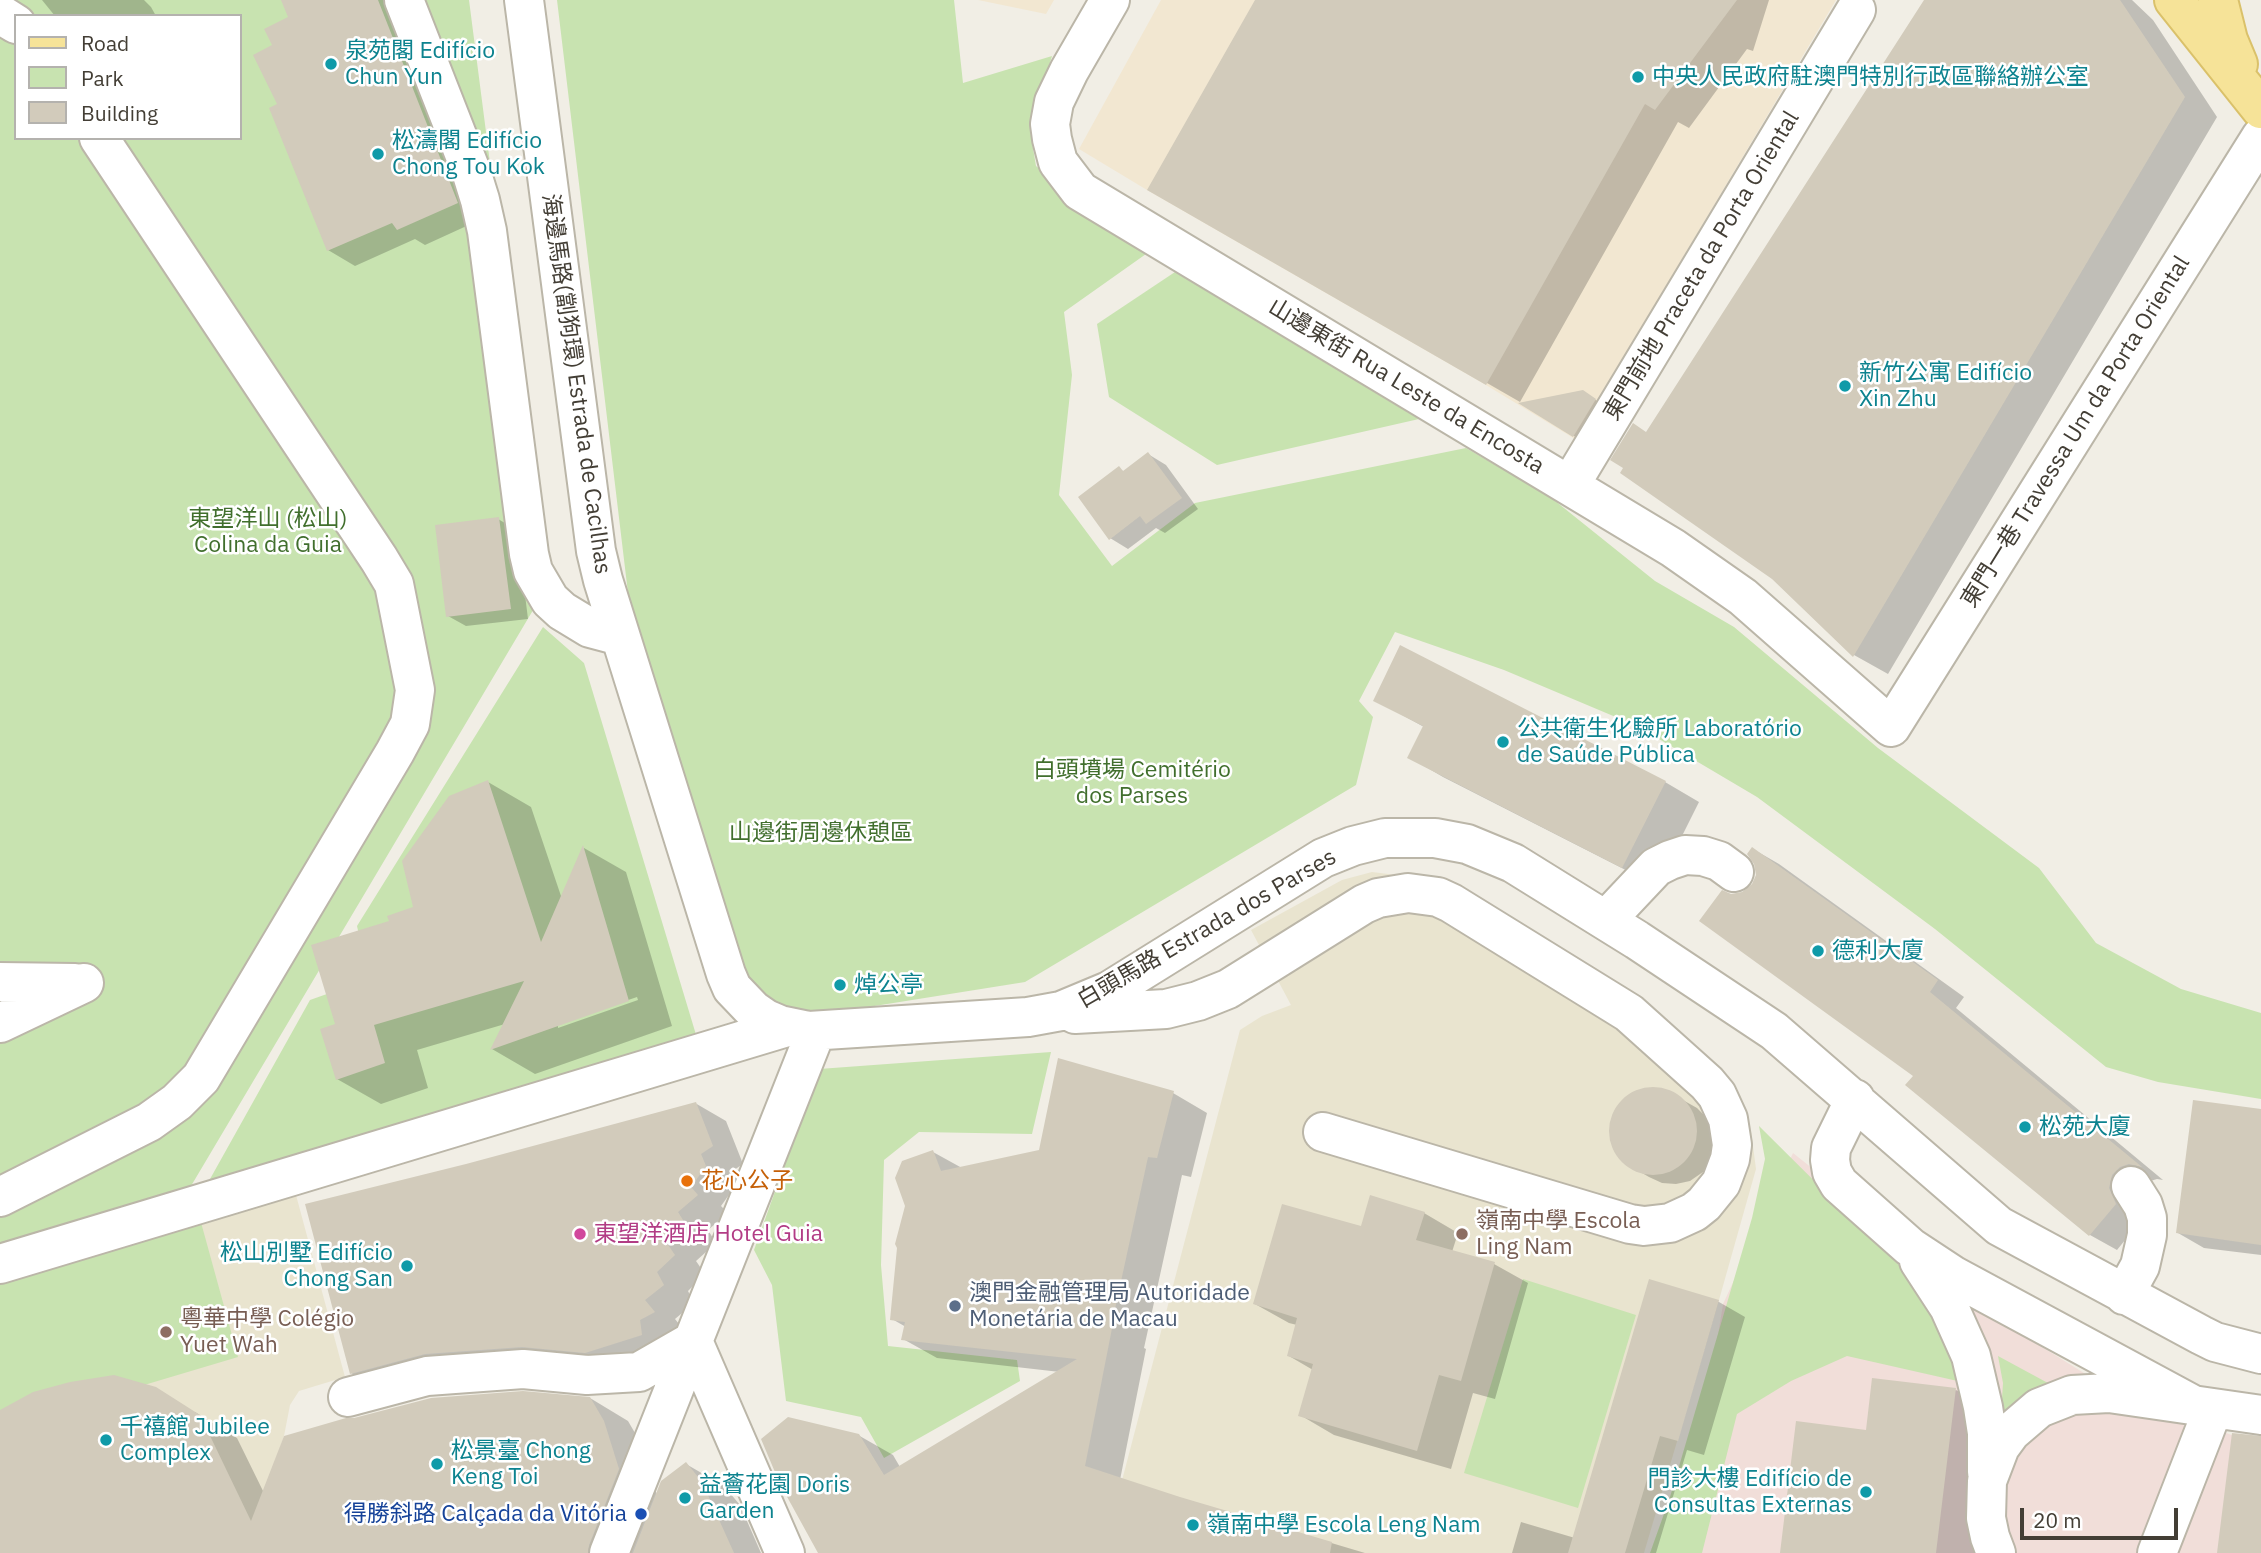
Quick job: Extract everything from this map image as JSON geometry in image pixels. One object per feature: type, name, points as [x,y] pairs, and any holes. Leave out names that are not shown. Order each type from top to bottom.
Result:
[{"type":"main road","points":[[2174,0],[2259,116]]},
{"type":"main road","points":[[2218,0],[2228,40],[2259,116]]},
{"type":"street","points":[[404,0],[480,200],[487,231],[528,554],[533,571],[550,600],[562,611],[590,628],[621,636]]},
{"type":"street","name":"海邊馬路(劏狗環) Estrada de Cacilhas","points":[[524,0],[594,541],[603,580],[732,988],[765,1019],[801,1029]]},
{"type":"street","name":"山邊東街 Rua Leste da Encosta","points":[[1110,0],[1069,71],[1055,102],[1050,124],[1058,162],[1080,191],[1673,548],[1743,597],[1891,727]]},
{"type":"street","name":"東門前地 Praceta da Porta Oriental","points":[[1570,485],[1860,4]]},
{"type":"street","name":"東門一巷 Travessa Um da Porta Oriental","points":[[1891,727],[2259,116]]},
{"type":"street","points":[[0,1197],[149,1122],[177,1102],[201,1078],[395,752],[410,724],[415,691],[394,584],[100,140]]},
{"type":"street","name":"白頭馬路 Estrada dos Parses","points":[[0,1264],[801,1029],[1028,1017],[1061,1011],[1094,998],[1322,858],[1385,838],[1435,838],[1483,849],[1513,863],[1606,920],[1774,1031],[1999,1226],[2215,1342],[2261,1354]]},
{"type":"street","points":[[1606,920],[1657,867],[1670,860],[1685,855],[1703,856],[1718,861],[1734,872]]},
{"type":"street","points":[[1028,1017],[1149,1010],[1190,1003],[1228,989],[1371,901],[1392,895],[1423,894],[1451,903],[1629,1013],[1717,1095],[1728,1119],[1732,1145],[1721,1184],[1704,1204],[1670,1223],[1643,1226],[1323,1132]]},
{"type":"street","points":[[0,982],[85,983],[0,1023]]},
{"type":"street","points":[[609,1553],[693,1340],[801,1029]]},
{"type":"street","points":[[1855,1100],[1831,1148],[1832,1172],[1839,1184],[1910,1247],[1954,1276],[2228,1411]]},
{"type":"street","points":[[2124,1295],[2140,1266],[2147,1235],[2147,1218],[2143,1205],[2131,1186]]},
{"type":"street","points":[[1885,1225],[1921,1263],[1936,1285],[1971,1356],[1983,1407],[1988,1459],[1979,1553]]},
{"type":"street","points":[[348,1397],[427,1376],[523,1369],[587,1375],[639,1372],[693,1340]]},
{"type":"street","points":[[693,1340],[785,1553]]},
{"type":"street","points":[[1996,1553],[1990,1537],[1986,1491],[1996,1455],[2011,1432],[2039,1408],[2072,1395],[2109,1393],[2228,1411]]},
{"type":"street","points":[[2157,1553],[2228,1411]]},
{"type":"shaded area","points":[[978,0],[1054,0],[1046,14]]},
{"type":"shaded area","points":[[1161,0],[1836,0],[1575,439],[1079,149]]},
{"type":"shaded area","name":"嶺南中學 Escola Ling Nam","points":[[1372,872],[1412,877],[1737,1104],[1751,1131],[1756,1169],[1644,1553],[1103,1553],[1240,1030],[1262,1016],[1291,1005],[1251,930],[1342,880]]},
{"type":"shaded area","points":[[1793,1153],[2015,1330],[2119,1395],[2243,1439],[2261,1553],[1678,1553],[1684,1542],[1723,1304]]},
{"type":"shaded area","name":"粵華中學 Colégio Yuet Wah","points":[[296,1195],[345,1377],[299,1391],[290,1405],[284,1436],[253,1528],[0,1288]]},
{"type":"green space","name":"東望洋山 (松山) Colina da Guia","points":[[0,0],[469,0],[545,590],[191,1186],[238,1357],[0,1428]]},
{"type":"green space","points":[[557,0],[954,0],[963,83],[1052,56],[1030,130],[1036,166],[1146,254],[1064,312],[1072,375],[1059,495],[1112,566],[1195,503],[1466,448],[1549,496],[1655,581],[1734,627],[1878,748],[2039,868],[2096,943],[2181,989],[2261,1013],[2261,1099],[2158,1082],[2106,1067],[1935,929],[1757,797],[1637,726],[1504,670],[1395,632],[1359,701],[1373,717],[1356,785],[1025,982],[793,1019],[756,1000],[737,970],[631,618]]},
{"type":"green space","points":[[1175,272],[1419,419],[1217,465],[1109,397],[1097,324]]},
{"type":"green space","points":[[543,627],[584,663],[697,1038],[205,1188],[310,1000],[369,979],[357,926]]},
{"type":"green space","points":[[1051,1052],[1032,1134],[919,1132],[884,1160],[881,1265],[888,1346],[1017,1360],[1020,1381],[884,1458],[861,1417],[786,1401],[772,1285],[754,1250],[819,1069]]},
{"type":"green space","points":[[1759,1126],[1924,1290],[1962,1382],[1847,1356],[1791,1381],[1737,1414],[1702,1553],[1650,1553],[1670,1497],[1752,1218],[1765,1159]]},
{"type":"green space","points":[[1523,1279],[1636,1315],[1578,1508],[1464,1473]]},
{"type":"green space","points":[[1998,1356],[2059,1389],[2028,1399],[2001,1414],[2003,1383]]},
{"type":"building","points":[[281,0],[378,0],[458,203],[397,230],[392,223],[327,251],[269,108],[277,104],[253,55],[272,45],[264,29],[288,17]]},
{"type":"building","points":[[1255,0],[1737,0],[1655,110],[1645,104],[1486,385],[1147,190]]},
{"type":"building","name":"新竹公寓 Edifício Xin Zhu","points":[[1924,0],[2120,0],[2185,97],[1853,657],[1772,579],[1620,473],[1623,468],[1610,460],[1633,423],[1646,432]]},
{"type":"building","points":[[1583,390],[1596,399],[1573,437],[1518,403]]},
{"type":"building","points":[[1148,452],[1182,498],[1146,524],[1140,516],[1109,540],[1078,497],[1119,466],[1123,471]]},
{"type":"building","points":[[499,517],[511,609],[446,617],[435,525]]},
{"type":"building","name":"公共衛生化驗所 Laboratório de Saúde Pública","points":[[1400,645],[1666,781],[1622,868],[1407,758],[1423,726],[1373,701]]},
{"type":"building","points":[[488,780],[541,942],[583,845],[629,1001],[490,1050],[524,981],[374,1025],[385,1063],[336,1080],[320,1029],[335,1024],[311,945],[389,921],[387,916],[413,907],[402,861],[449,796]]},
{"type":"building","points":[[1752,847],[1938,980],[1930,992],[2142,1167],[2129,1164],[2120,1167],[2112,1175],[2109,1188],[2116,1204],[2089,1236],[1905,1085],[1913,1076],[1699,921],[1722,890],[1731,894],[1742,892],[1752,884],[1756,875],[1754,864],[1747,854]]},
{"type":"building","name":"澳門金融管理局 Autoridade Monetária de Macau","points":[[1058,1058],[1174,1091],[1157,1158],[1148,1157],[1111,1327],[1085,1466],[1332,1542],[1330,1553],[818,1553],[780,1484],[761,1439],[788,1417],[859,1434],[884,1475],[1077,1359],[901,1340],[905,1322],[890,1320],[897,1248],[895,1244],[905,1206],[895,1178],[902,1161],[933,1150],[941,1171],[1039,1150]]},
{"type":"building","points":[[1653,1087],[1670,1091],[1684,1100],[1693,1114],[1697,1131],[1693,1148],[1684,1162],[1670,1171],[1653,1175],[1636,1171],[1622,1162],[1613,1148],[1609,1131],[1613,1114],[1622,1100],[1636,1091]]},
{"type":"building","points":[[2193,1100],[2261,1109],[2261,1245],[2176,1233]]},
{"type":"building","points":[[696,1102],[713,1146],[701,1154],[706,1166],[691,1187],[698,1195],[678,1212],[686,1225],[666,1242],[675,1255],[657,1272],[664,1285],[645,1300],[655,1312],[640,1320],[642,1335],[585,1353],[522,1347],[425,1354],[350,1374],[305,1204]]},
{"type":"building","points":[[1370,1195],[1425,1212],[1416,1240],[1495,1262],[1461,1381],[1439,1375],[1417,1451],[1298,1416],[1313,1364],[1287,1356],[1297,1318],[1253,1304],[1282,1204],[1361,1226]]},
{"type":"building","points":[[1649,1279],[1719,1300],[1678,1441],[1660,1436],[1625,1553],[1568,1553]]},
{"type":"building","points":[[114,1375],[156,1387],[200,1415],[251,1521],[284,1436],[431,1398],[523,1391],[590,1397],[604,1421],[619,1469],[588,1553],[0,1553],[0,1410],[33,1392],[70,1382]]},
{"type":"building","name":"門診大樓 Edifício de Consultas Externas","points":[[1872,1378],[1956,1388],[1936,1553],[1780,1553],[1796,1421],[1866,1430]]},
{"type":"building","points":[[2232,1433],[2261,1436],[2261,1553],[2217,1553]]},
{"type":"building","name":"益薈花園 Doris Garden","points":[[686,1462],[702,1482],[734,1553],[633,1553],[661,1481]]},
{"type":"place","name":"泉苑閣 Edifício Chun Yun","points":[[331,64]]},
{"type":"place","name":"中央人民政府駐澳門特別行政區聯絡辦公室","points":[[1638,77]]},
{"type":"place","name":"松濤閣 Edifício Chong Tou Kok","points":[[378,154]]},
{"type":"place","name":"新竹公寓 Edifício Xin Zhu","points":[[1845,386]]},
{"type":"place","name":"公共衛生化驗所 Laboratório de Saúde Pública","points":[[1503,742]]},
{"type":"place","name":"德利大廈","points":[[1818,951]]},
{"type":"place","name":"焯公亭","points":[[840,985]]},
{"type":"place","name":"松苑大廈","points":[[2025,1127]]},
{"type":"place","name":"花心公子","points":[[687,1181]]},
{"type":"place","name":"東望洋酒店 Hotel Guia","points":[[580,1234]]},
{"type":"place","name":"嶺南中學 Escola Ling Nam","points":[[1462,1234]]},
{"type":"place","name":"松山別墅 Edifício Chong San","points":[[407,1266]]},
{"type":"place","name":"澳門金融管理局 Autoridade Monetária de Macau","points":[[955,1306]]},
{"type":"place","name":"粵華中學 Colégio Yuet Wah","points":[[166,1332]]},
{"type":"place","name":"千禧館 Jubilee Complex","points":[[106,1440]]},
{"type":"place","name":"松景臺 Chong Keng Toi","points":[[437,1464]]},
{"type":"place","name":"門診大樓 Edifício de Consultas Externas","points":[[1866,1492]]},
{"type":"place","name":"益薈花園 Doris Garden","points":[[685,1498]]},
{"type":"place","name":"得勝斜路 Calçada da Vitória","points":[[641,1514]]},
{"type":"place","name":"嶺南中學 Escola Leng Nam","points":[[1193,1525]]},
{"type":"park label","name":"白頭墳場 Cemitério dos Parses","points":[[1132,783]]},
{"type":"park label","name":"山邊街周邊休憩區","points":[[821,833]]}]
